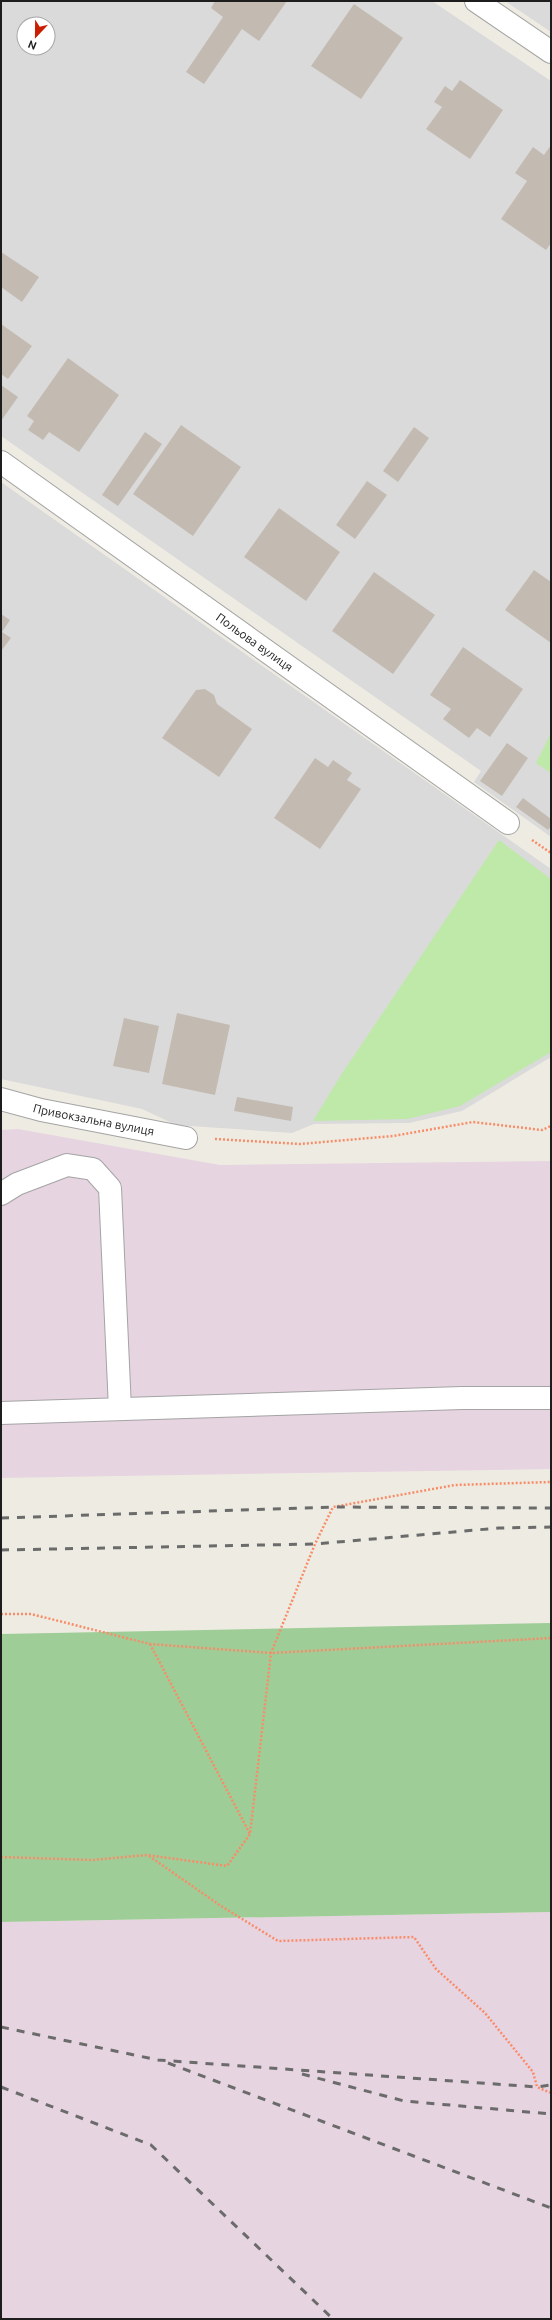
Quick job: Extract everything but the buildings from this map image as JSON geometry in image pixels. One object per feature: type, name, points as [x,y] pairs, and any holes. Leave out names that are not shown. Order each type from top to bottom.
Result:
[{"type":"street","points":[[476,1],[551,52]]},
{"type":"street","name":"Польова вулиця","points":[[1,462],[508,823]]},
{"type":"street","name":"Привокзальна вулиця","points":[[1,1100],[41,1110],[186,1138]]},
{"type":"street","points":[[1,1194],[17,1184],[66,1165],[93,1169],[110,1188],[120,1409]]},
{"type":"street","points":[[1,1413],[454,1398],[551,1398]]},
{"type":"path","points":[[186,1138],[300,1144],[393,1136],[473,1122],[542,1130],[551,1126]]},
{"type":"path","points":[[1,1858],[92,1860],[147,1855],[227,1866],[250,1834],[271,1653],[314,1544],[333,1507],[455,1485],[551,1482]]},
{"type":"path","points":[[1,1614],[31,1614],[150,1644],[271,1653],[551,1638]]},
{"type":"path","points":[[150,1644],[250,1834]]},
{"type":"path","points":[[147,1855],[221,1906],[278,1941],[414,1937],[436,1969],[490,2019],[533,2072],[538,2087],[551,2093]]},
{"type":"shaded area","points":[[1,1],[432,1],[551,81],[551,837],[474,782],[481,771],[1,436]]},
{"type":"shaded area","points":[[505,1],[551,1],[551,32]]},
{"type":"shaded area","points":[[1,482],[551,869],[551,1057],[462,1111],[409,1123],[314,1124],[292,1133],[176,1125],[142,1109],[1,1079]]},
{"type":"shaded area","points":[[18,1129],[220,1165],[551,1161],[551,1469],[1,1478],[1,1130]]},
{"type":"shaded area","points":[[551,1912],[551,2319],[1,2319],[1,1922]]},
{"type":"green space","points":[[551,733],[551,773],[536,763]]},
{"type":"green space","points":[[499,840],[551,879],[551,1052],[460,1106],[407,1119],[313,1121],[341,1075]]},
{"type":"green space","points":[[551,1623],[551,1912],[1,1922],[1,1634]]},
{"type":"railway","points":[[1,1518],[333,1507],[551,1508]]},
{"type":"railway","points":[[1,1550],[315,1544],[499,1528],[551,1527]]},
{"type":"railway","points":[[1,2027],[158,2060],[537,2087],[551,2085]]},
{"type":"railway","points":[[168,2063],[551,2208]]},
{"type":"railway","points":[[302,2074],[404,2101],[551,2114]]},
{"type":"railway","points":[[1,2087],[151,2145],[333,2319]]}]
